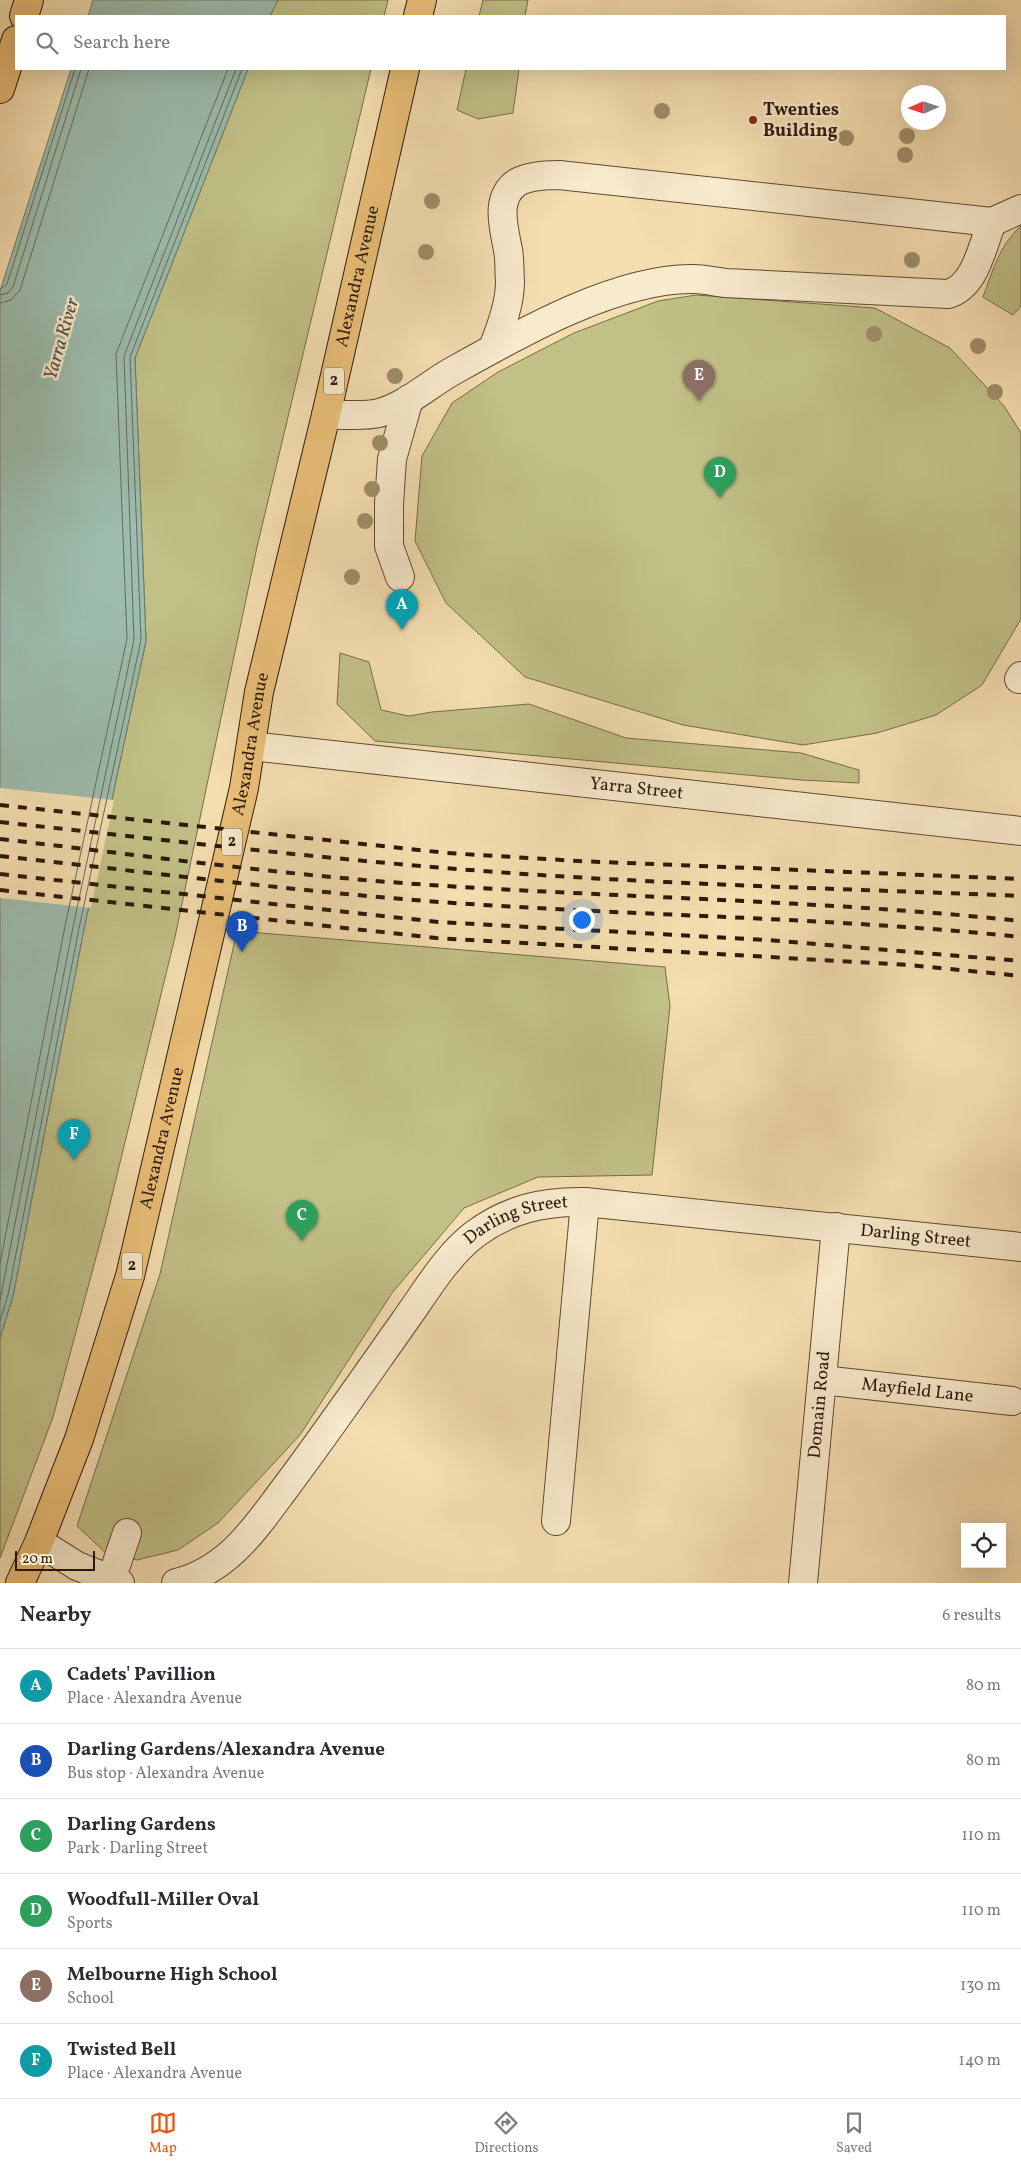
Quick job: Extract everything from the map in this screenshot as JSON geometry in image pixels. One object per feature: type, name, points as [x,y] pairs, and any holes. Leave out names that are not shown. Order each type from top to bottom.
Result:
[{"type":"main road","points":[[24,15],[29,0]]},
{"type":"main road","points":[[418,15],[422,0]]},
{"type":"main road","points":[[0,89],[15,43]]},
{"type":"main road","name":"Alexandra Avenue","points":[[20,1583],[39,1542],[80,1439],[130,1276],[242,798],[259,692],[326,415],[405,70]]},
{"type":"street","points":[[493,348],[504,318],[510,284],[502,207],[508,191],[519,182],[534,178],[567,175],[992,222],[1021,209]]},
{"type":"street","points":[[326,415],[379,413],[409,399],[436,380],[493,348],[570,310],[612,294],[657,283],[692,279],[726,283],[948,294],[955,292],[966,283],[974,270],[992,222]]},
{"type":"street","points":[[400,577],[389,546],[389,504],[392,459],[409,399]]},
{"type":"street","name":"Yarra Street","points":[[251,746],[1021,832]]},
{"type":"street","name":"Darling Street","points":[[176,1583],[202,1574],[220,1563],[247,1539],[304,1463],[438,1275],[475,1235],[513,1212],[562,1201],[585,1202],[1021,1247]]},
{"type":"street","points":[[556,1521],[585,1202]]},
{"type":"street","name":"Domain Road","points":[[803,1583],[836,1227]]},
{"type":"street","name":"Mayfield Lane","points":[[822,1380],[1012,1401]]},
{"type":"street","points":[[39,1542],[77,1566],[115,1581],[127,1533]]},
{"type":"shaded area","points":[[278,0],[388,0],[384,15],[270,15]]},
{"type":"shaded area","points":[[483,0],[528,0],[525,15],[479,15]]},
{"type":"shaded area","points":[[248,70],[371,70],[257,547],[175,937],[105,1224],[53,1417],[0,1558],[0,1338],[13,1296],[84,929],[146,641],[135,358]]},
{"type":"shaded area","points":[[466,70],[519,70],[513,113],[478,119],[457,110]]},
{"type":"shaded area","points":[[1021,226],[1021,306],[1013,315],[983,297],[1002,250]]},
{"type":"shaded area","points":[[696,295],[875,308],[950,348],[1004,406],[1021,433],[1021,619],[982,685],[936,715],[877,733],[803,745],[683,725],[525,677],[446,603],[415,541],[422,456],[452,403],[498,372],[574,333],[658,301]]},
{"type":"shaded area","points":[[340,653],[369,662],[381,710],[409,716],[432,712],[529,704],[626,738],[801,753],[859,770],[859,783],[801,780],[375,741],[337,704]]},
{"type":"shaded area","points":[[237,931],[665,967],[670,1006],[652,1175],[538,1177],[464,1208],[392,1293],[300,1435],[218,1523],[178,1550],[137,1560],[108,1555],[77,1526],[160,1274]]},
{"type":"water","points":[[93,0],[278,0],[270,15],[88,15]]},
{"type":"water","name":"Yarra River","points":[[71,70],[248,70],[135,358],[146,641],[84,929],[13,1296],[0,1338],[0,291]]},
{"type":"pier","points":[[0,788],[114,800],[91,908],[0,898]]},
{"type":"railway","points":[[0,805],[447,853],[578,861],[1021,879]]},
{"type":"railway","points":[[0,822],[445,868],[589,878],[1021,896]]},
{"type":"railway","points":[[0,839],[223,866],[390,882],[805,904],[1021,921]]},
{"type":"railway","points":[[0,856],[385,898],[585,911],[876,925],[1021,937]]},
{"type":"railway","points":[[0,874],[438,922],[767,940],[1021,961]]},
{"type":"railway","points":[[0,890],[436,938],[909,965],[1021,976]]},
{"type":"place","name":"Twenties Building","points":[[753,120]]},
{"type":"place","name":"Melbourne High School","points":[[699,401]]},
{"type":"place","name":"Woodfull-Miller Oval","points":[[720,498]]},
{"type":"place","name":"Cadets' Pavillion","points":[[402,630]]},
{"type":"place","name":"Darling Gardens/Alexandra Avenue","points":[[242,952]]},
{"type":"place","name":"Twisted Bell","points":[[74,1160]]},
{"type":"place","name":"Darling Gardens","points":[[302,1241]]}]
